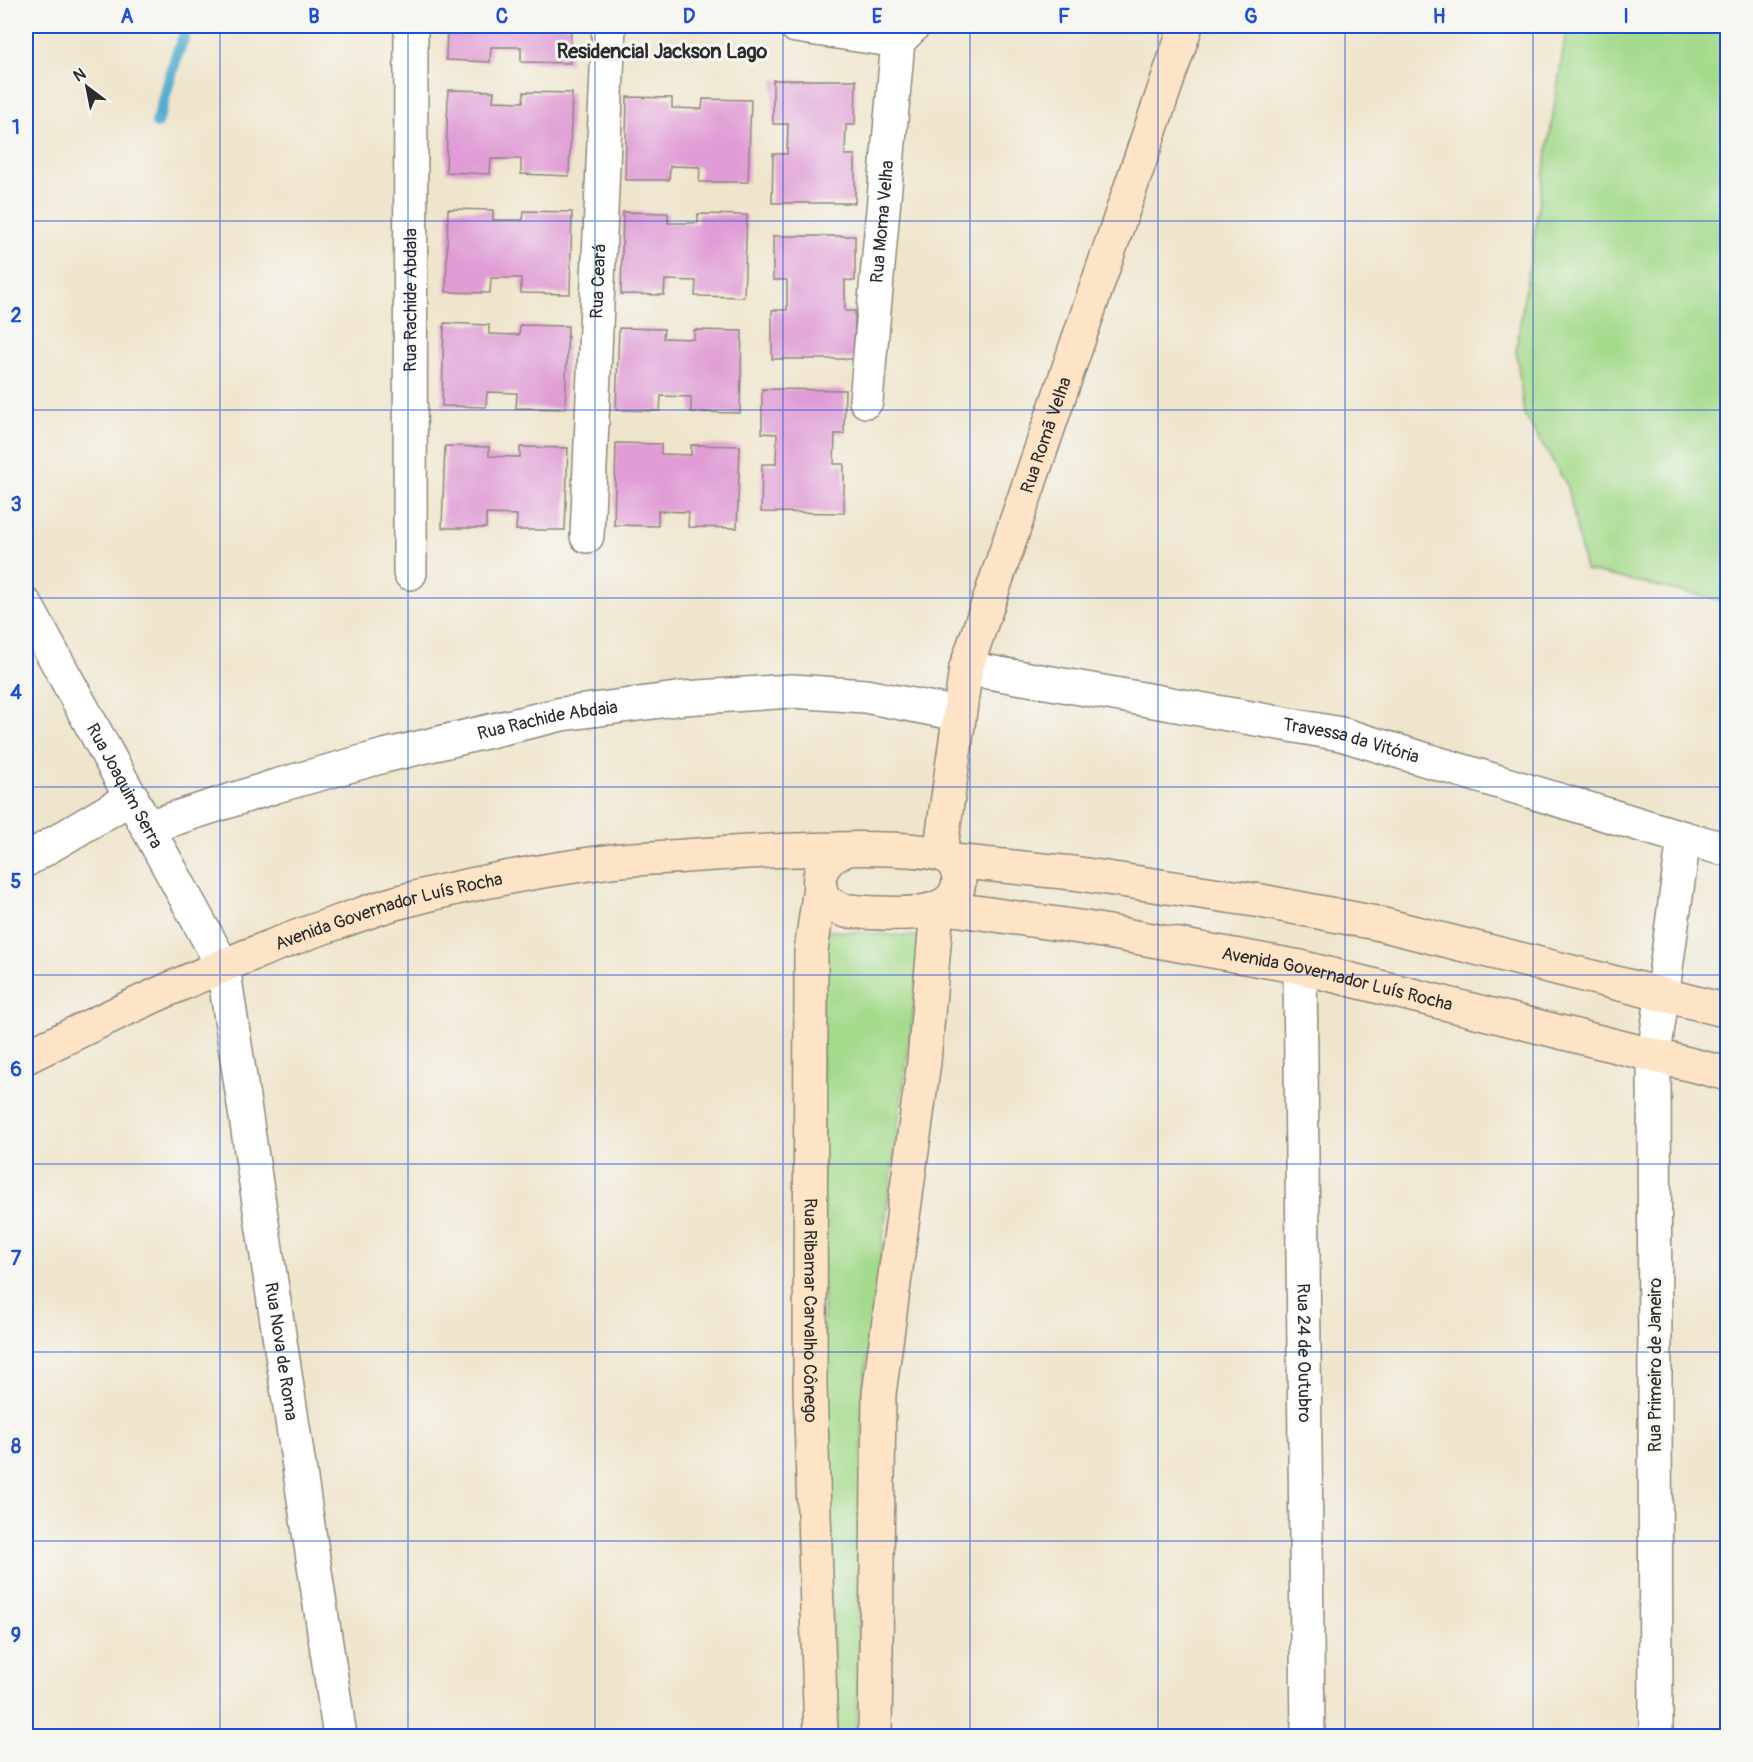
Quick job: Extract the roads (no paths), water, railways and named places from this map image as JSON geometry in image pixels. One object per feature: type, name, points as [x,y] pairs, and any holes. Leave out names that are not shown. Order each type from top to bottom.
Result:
[{"type":"main road","name":"Rua Romã Velha","points":[[939,908],[952,899],[959,878],[957,869],[946,858],[959,714],[966,669],[1186,26]]},
{"type":"main road","name":"Avenida Governador Luís Rocha","points":[[26,1057],[148,998],[304,933],[402,901],[502,879],[614,861],[773,850],[848,849],[932,852],[946,858]]},
{"type":"main road","points":[[773,850],[820,882],[822,869],[828,860],[848,849]]},
{"type":"main road","points":[[946,858],[1073,873],[1284,905],[1376,922],[1728,1011]]},
{"type":"main road","name":"Avenida Governador Luís Rocha","points":[[820,882],[822,896],[827,902],[846,911],[913,913],[939,908],[1086,928],[1300,967],[1728,1074]]},
{"type":"main road","name":"Rua Ribamar Carvalho Cônego","points":[[820,882],[811,951],[810,1386],[821,1737]]},
{"type":"main road","points":[[875,1737],[879,1394],[924,1062],[939,908]]},
{"type":"street","name":"Rua Rachide Abdala","points":[[410,573],[411,26]]},
{"type":"street","name":"Rua Ceará","points":[[587,536],[609,26]]},
{"type":"street","name":"Rua Moma Velha","points":[[796,26],[905,33],[866,401]]},
{"type":"street","name":"Rua Joaquim Serra","points":[[26,605],[223,966]]},
{"type":"street","name":"Travessa da Vitória","points":[[966,669],[1341,734],[1728,850]]},
{"type":"street","name":"Rua Rachide Abdaia","points":[[148,827],[287,783],[384,756],[562,714],[684,698],[792,691],[865,696],[959,714]]},
{"type":"street","points":[[26,860],[132,797]]},
{"type":"street","name":"Rua Primeiro de Janeiro","points":[[1656,1737],[1654,1055],[1684,838]]},
{"type":"street","name":"Rua Nova de Roma","points":[[223,966],[340,1737]]},
{"type":"street","name":"Rua 24 de Outubro","points":[[1300,967],[1308,1737]]},
{"type":"waterway","points":[[157,123],[177,54],[188,26]]},
{"type":"district","name":"Residencial Jackson Lago","points":[[662,51]]}]
